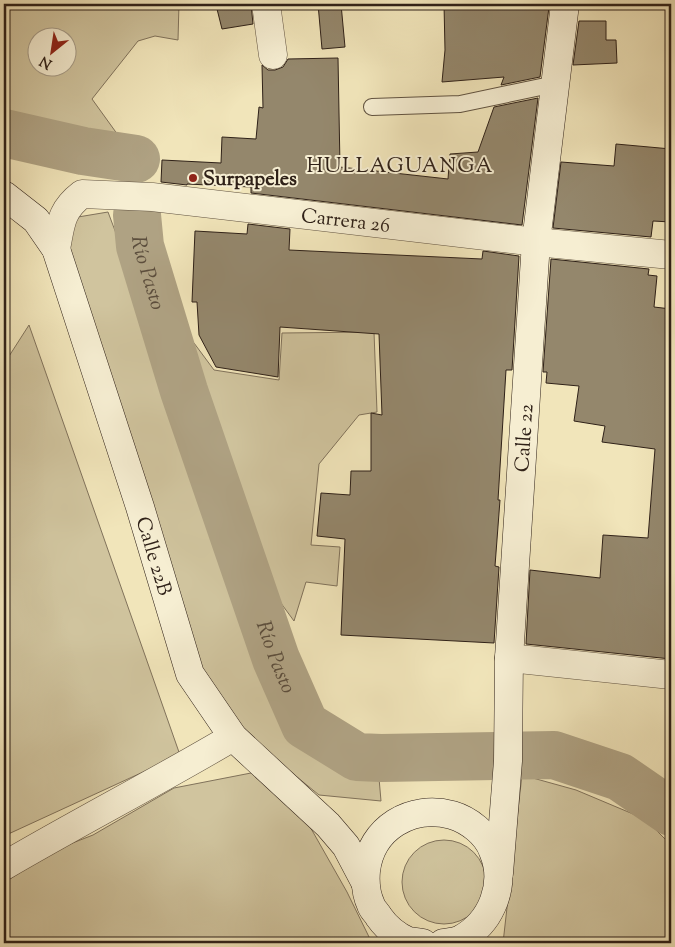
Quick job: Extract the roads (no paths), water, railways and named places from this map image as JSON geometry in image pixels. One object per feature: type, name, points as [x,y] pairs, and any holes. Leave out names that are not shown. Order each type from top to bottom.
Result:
[{"type":"main road","points":[[266,4],[273,55]]},
{"type":"main road","name":"Calle 22","points":[[495,902],[508,761],[509,658],[536,242],[565,4]]},
{"type":"main road","name":"Calle 22B","points":[[4,194],[36,220],[56,249],[140,507],[190,674],[232,737],[328,825],[346,846],[365,882]]},
{"type":"main road","name":"Carrera 26","points":[[56,249],[65,210],[72,201],[82,194],[152,197],[536,242],[671,255]]},
{"type":"main road","points":[[509,658],[671,675]]},
{"type":"main road","points":[[4,866],[44,842],[174,772],[232,737]]},
{"type":"main road","points":[[423,943],[408,941],[390,935],[370,905],[365,882],[368,859],[378,839],[394,822],[415,813],[431,812],[439,812],[461,818],[480,831],[493,850],[499,873]]},
{"type":"main road","points":[[443,943],[460,940],[481,924],[495,902]]},
{"type":"main road","points":[[490,943],[495,902]]},
{"type":"lane","points":[[372,107],[460,104],[555,84]]},
{"type":"waterway","name":"Río Pasto","points":[[4,133],[83,151],[136,159]]},
{"type":"waterway","name":"Río Pasto","points":[[137,215],[140,246],[184,391],[276,659],[305,725],[357,757],[554,755],[620,777],[671,812]]},
{"type":"place","name":"Surpapeles","points":[[193,178]]},
{"type":"district","name":"HULLAGUANGA","points":[[400,165]]}]
